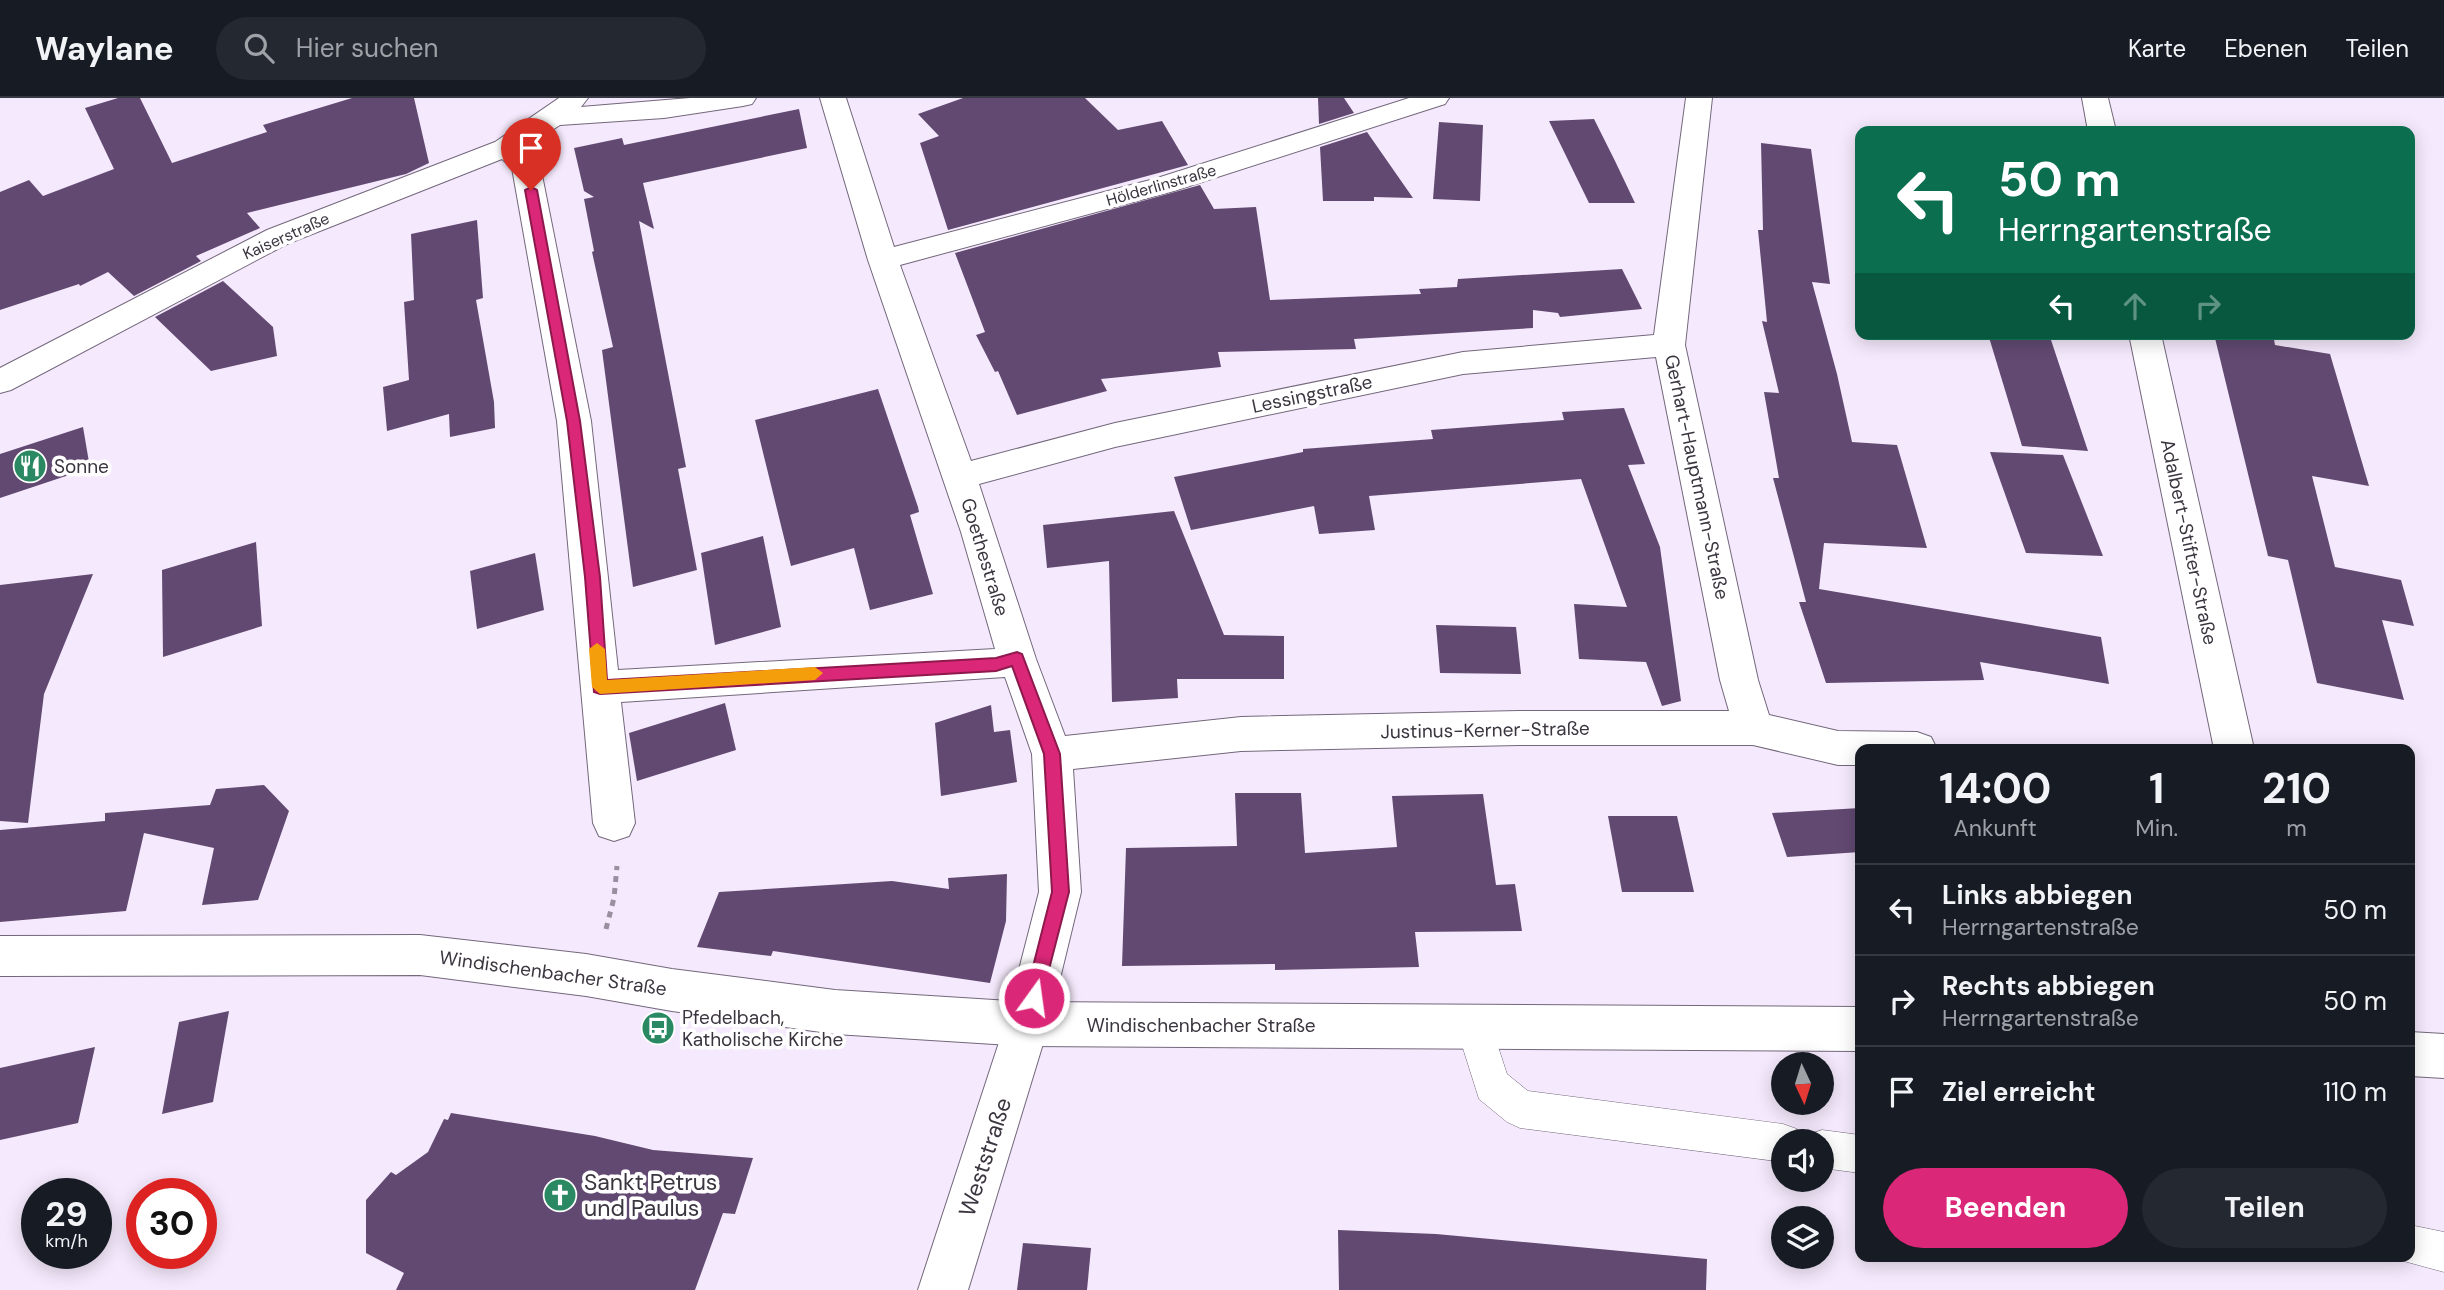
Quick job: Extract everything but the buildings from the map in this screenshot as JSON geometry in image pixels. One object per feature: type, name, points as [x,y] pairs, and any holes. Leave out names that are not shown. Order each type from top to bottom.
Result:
[{"type":"street","points":[[564,108],[664,110],[743,98]]},
{"type":"street","name":"Goethestraße","points":[[834,98],[883,260],[960,477],[1017,659],[1052,754],[1060,892],[1027,1024]]},
{"type":"street","name":"Hölderlinstraße","points":[[883,260],[1164,185],[1436,98]]},
{"type":"street","name":"Gerhart-Hauptmann-Straße","points":[[1699,98],[1669,345],[1739,680],[1753,728]]},
{"type":"street","points":[[2095,98],[2101,126]]},
{"type":"street","name":"Kaiserstraße","points":[[0,382],[277,237],[505,148],[564,108]]},
{"type":"street","points":[[505,148],[526,165],[573,421],[592,577],[614,823]]},
{"type":"street","name":"Adalbert-Stifter-Straße","points":[[2146,340],[2233,744]]},
{"type":"street","name":"Lessingstraße","points":[[960,477],[1115,435],[1463,363],[1669,345]]},
{"type":"street","points":[[600,687],[996,664],[1017,659]]},
{"type":"street","name":"Justinus-Kerner-Straße","points":[[1052,754],[1241,734],[1519,728],[1753,728],[1839,748],[1855,748]]},
{"type":"street","name":"Windischenbacher Straße","points":[[0,956],[420,955],[586,975],[672,990],[835,1012],[1027,1024],[1855,1029]]},
{"type":"street","name":"Weststraße","points":[[943,1290],[1027,1024]]},
{"type":"street","points":[[2415,1054],[2444,1056]]},
{"type":"lane","points":[[1474,1026],[1492,1086],[1520,1109],[1771,1141]]},
{"type":"lane","points":[[1834,1151],[1855,1153]]},
{"type":"lane","points":[[2415,1246],[2444,1252]]},
{"type":"path","points":[[586,975],[606,931],[614,898],[617,860],[614,823]]},
{"type":"slow traffic","points":[[597,649],[600,687],[815,673]]},
{"type":"place","name":"Sonne","points":[[30,466]]},
{"type":"place","name":"Pfedelbach, Katholische Kirche","points":[[658,1028]]},
{"type":"place","name":"Sankt Petrus und Paulus","points":[[560,1195]]},
{"type":"route","points":[[531,190],[573,421],[592,577],[600,687],[996,664],[1017,659],[1052,754],[1060,892],[1034,998]]}]
